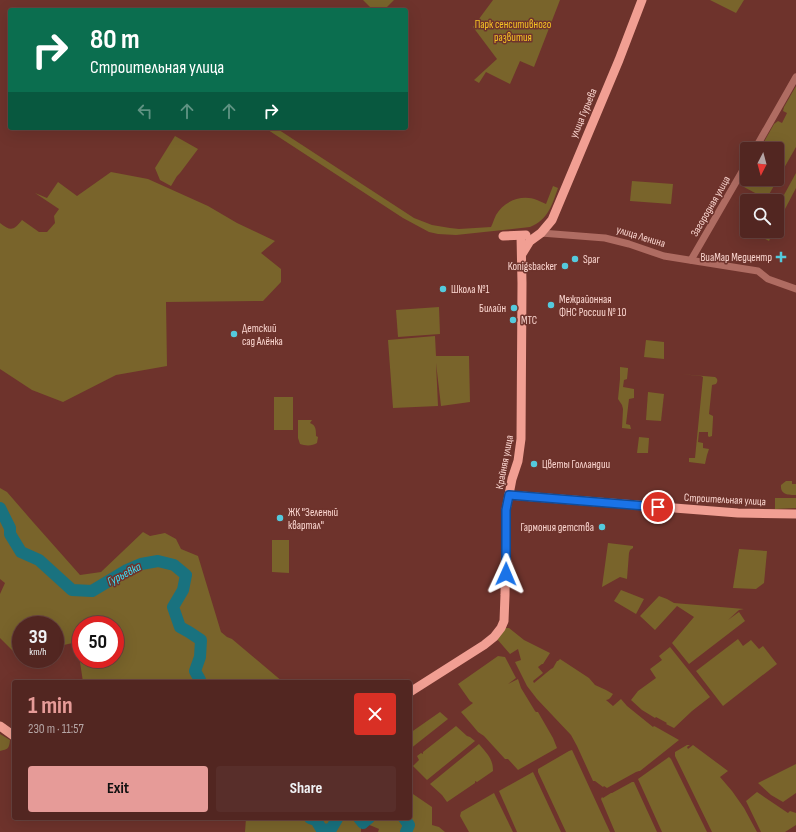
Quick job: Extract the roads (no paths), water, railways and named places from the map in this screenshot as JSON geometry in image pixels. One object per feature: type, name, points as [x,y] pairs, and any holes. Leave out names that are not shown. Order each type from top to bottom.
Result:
[{"type":"main road","name":"улица Гурьева","points":[[522,254],[530,241],[541,233],[552,220],[619,60],[642,0]]},
{"type":"main road","name":"улица Ленина","points":[[522,254],[516,244],[503,236],[522,236],[541,233]]},
{"type":"main road","name":"Крайняя улица","points":[[412,691],[484,645],[494,637],[501,628],[504,620],[506,510],[512,479],[518,461],[522,434],[522,236]]},
{"type":"main road","name":"Строительная улица","points":[[509,495],[731,513],[796,514]]},
{"type":"main road","points":[[0,726],[12,735]]},
{"type":"street","points":[[759,142],[796,77]]},
{"type":"street","name":"Загородная улица","points":[[691,260],[740,175]]},
{"type":"street","name":"улица Ленина","points":[[541,233],[605,238],[629,244],[664,256],[758,271],[768,279],[796,289]]},
{"type":"waterway","name":"Гурьевка","points":[[0,508],[10,528],[10,534],[21,552],[39,560],[72,590],[92,591],[127,570],[141,564],[158,561],[174,565],[186,575],[183,590],[173,607],[180,627],[201,640],[200,657],[195,671],[200,680]]},
{"type":"waterway","name":"Гурьевка","points":[[316,820],[322,830],[331,829],[336,820]]},
{"type":"waterway","name":"Гурьевка","points":[[361,820],[363,823],[367,820]]},
{"type":"waterway","name":"Гурьевка","points":[[405,820],[409,825],[406,832]]},
{"type":"place","name":"ВиаМар Медцентр","points":[[781,257]]},
{"type":"place","name":"Spar","points":[[575,259]]},
{"type":"place","name":"Konigsbacker","points":[[565,266]]},
{"type":"place","name":"Школа №1","points":[[443,289]]},
{"type":"place","name":"Межрайонная ФНС России № 10","points":[[551,305]]},
{"type":"place","name":"Билайн","points":[[514,308]]},
{"type":"place","name":"МТС","points":[[513,320]]},
{"type":"place","name":"Детский сад Алёнка","points":[[234,334]]},
{"type":"place","name":"Цветы Голландии","points":[[534,464]]},
{"type":"place","name":"ЖК \"Зеленый квартал\"","points":[[280,518]]},
{"type":"place","name":"Гармония детства","points":[[602,527]]},
{"type":"park label","name":"Парк сенситивного развития","points":[[513,30]]}]
